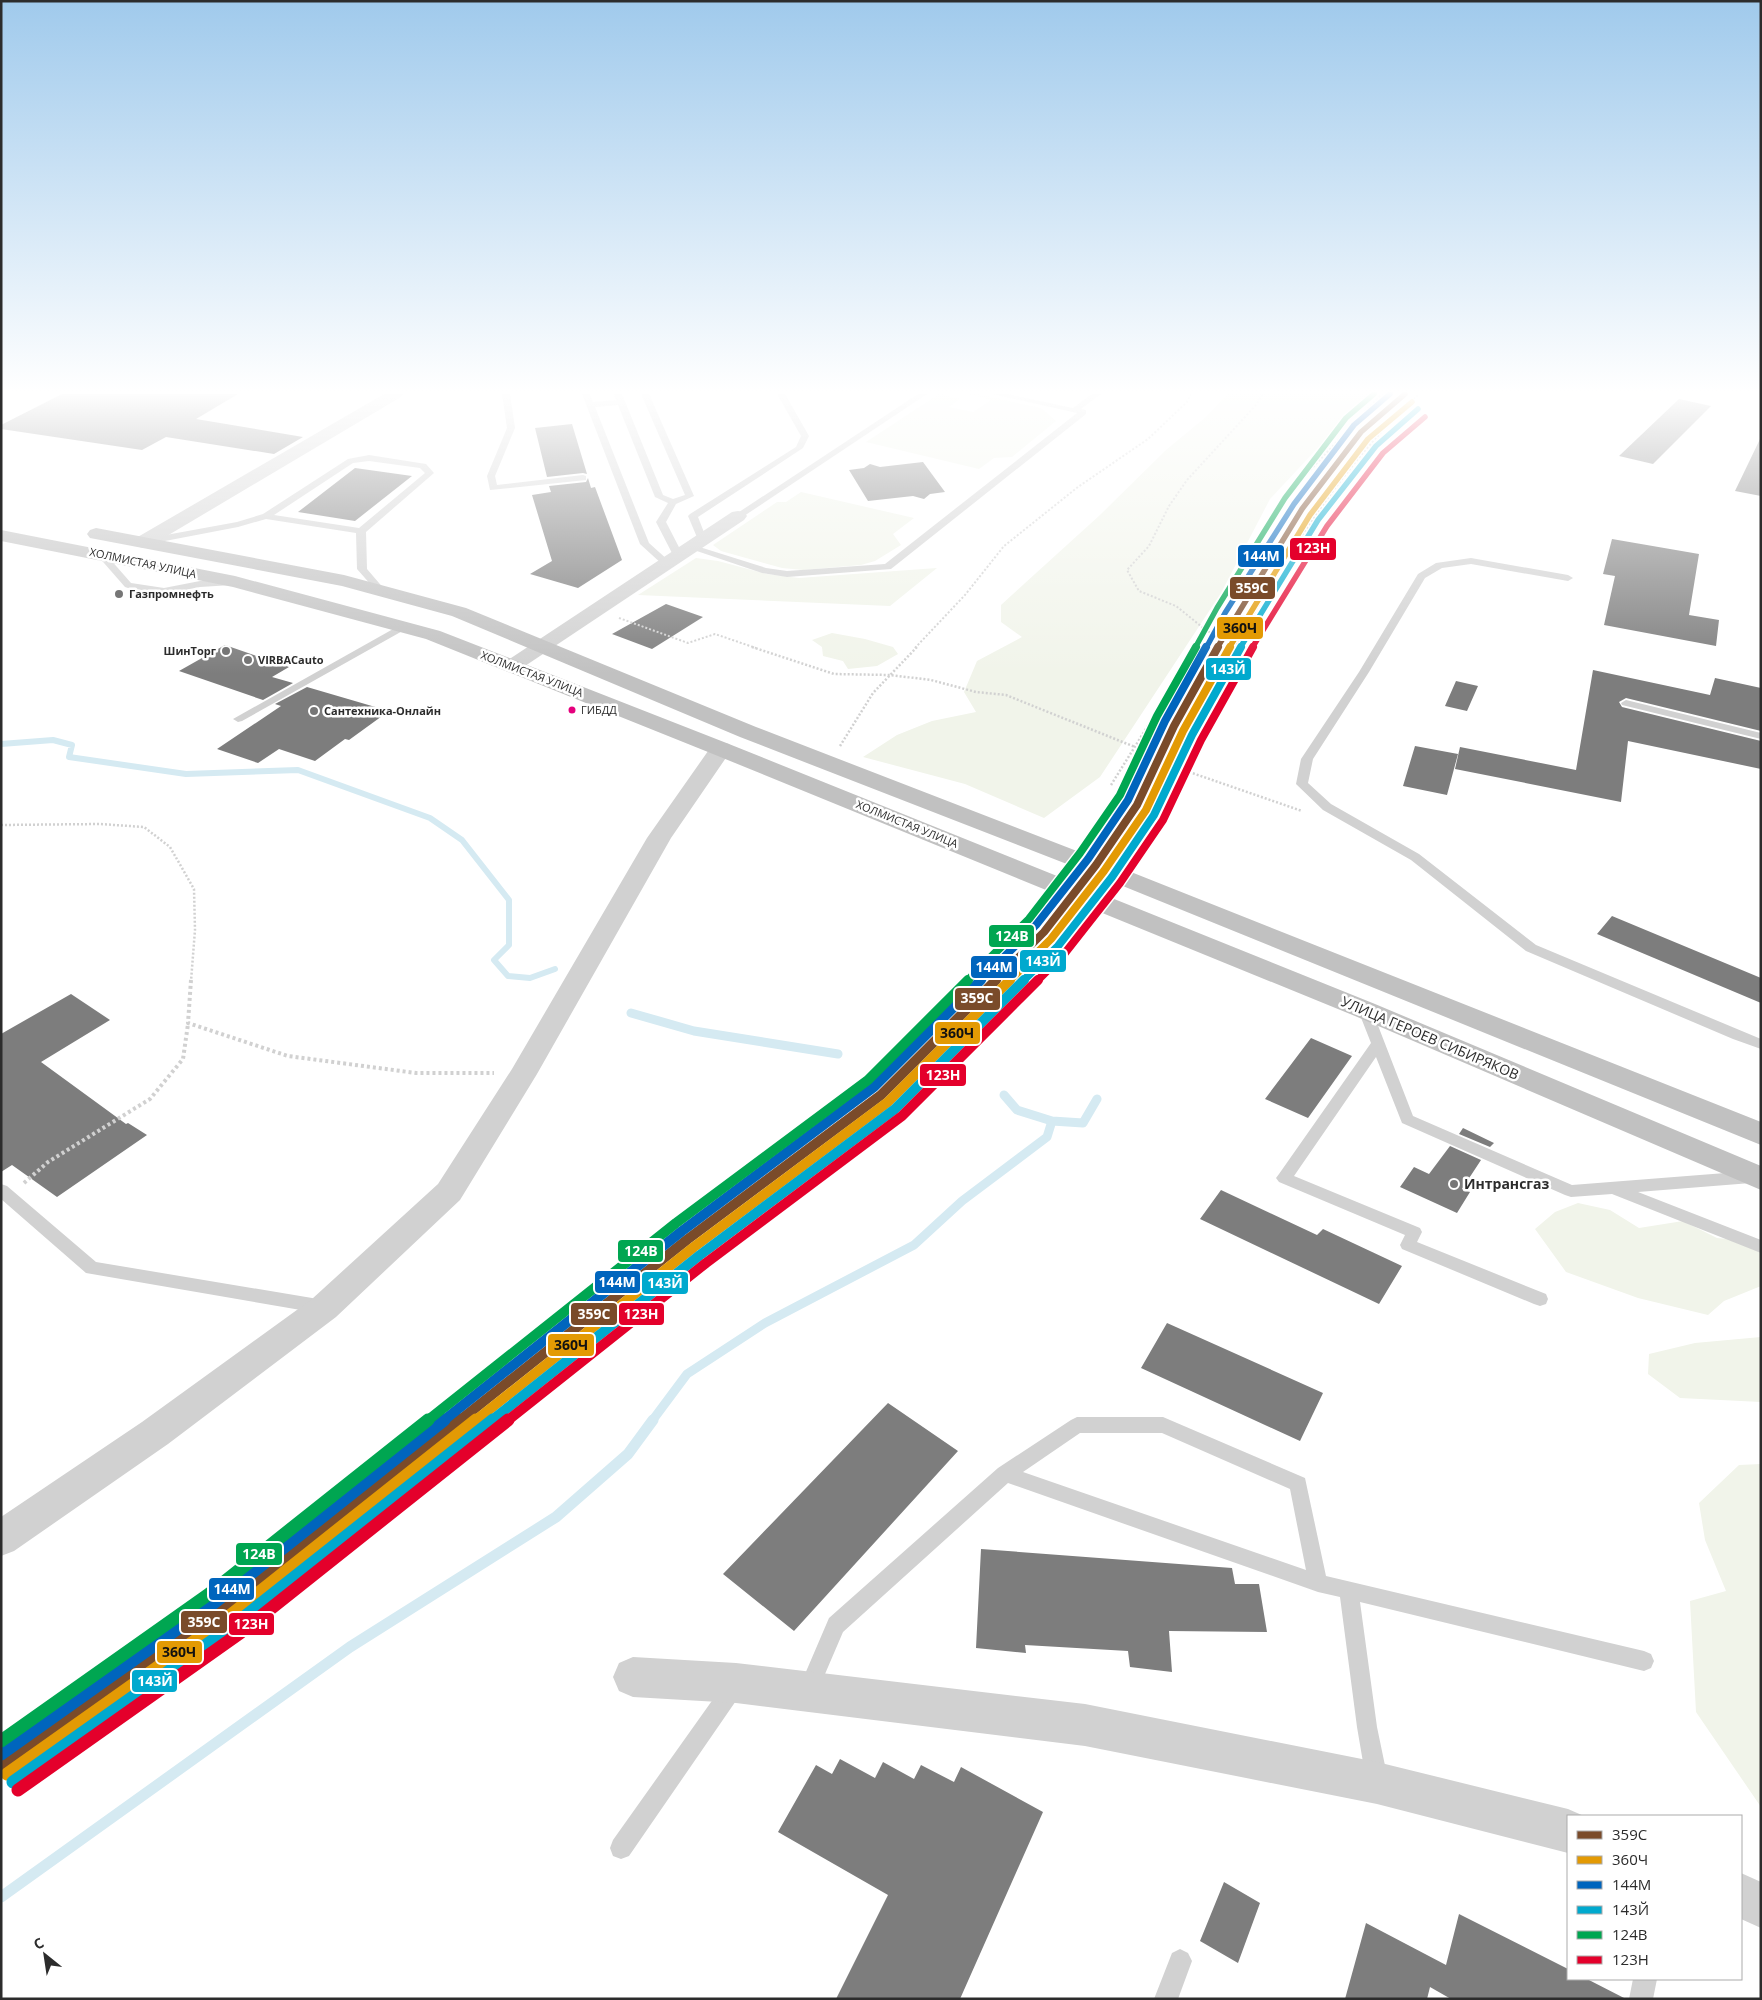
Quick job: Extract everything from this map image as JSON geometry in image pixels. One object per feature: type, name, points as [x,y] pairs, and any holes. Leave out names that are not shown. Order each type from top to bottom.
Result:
[{"type":"highway","name":"ХОЛМИСТАЯ УЛИЦА","points":[[1,516],[344,582],[459,612],[829,764],[1117,875],[1761,1134]]},
{"type":"highway","name":"ХОЛМИСТАЯ УЛИЦА","points":[[1,535],[100,553],[235,582],[433,635],[1097,901]]},
{"type":"highway","name":"УЛИЦА ГЕРОЕВ СИБИРЯКОВ","points":[[1097,901],[1365,1010],[1758,1178]]},
{"type":"street","name":"ХОЛМИСТАЯ УЛИЦА","points":[[143,542],[236,487]]},
{"type":"street","points":[[512,666],[738,516]]},
{"type":"street","points":[[1,1539],[155,1433],[324,1308],[449,1192],[522,1074],[659,838],[721,749]]},
{"type":"street","points":[[633,1677],[736,1683],[1084,1725],[1377,1783],[1567,1831]]},
{"type":"street","points":[[1742,1896],[1761,1905]]},
{"type":"lane","points":[[143,542],[229,526],[266,516],[310,487]]},
{"type":"lane","points":[[266,516],[361,531],[413,487]]},
{"type":"lane","points":[[623,487],[645,544],[684,551],[765,571],[787,574],[888,567],[989,487]]},
{"type":"lane","points":[[655,487],[659,498],[673,502],[690,496],[686,487]]},
{"type":"lane","points":[[684,551],[693,516],[738,487]]},
{"type":"lane","points":[[738,516],[781,487]]},
{"type":"lane","points":[[673,502],[661,522],[684,551]]},
{"type":"lane","points":[[361,531],[362,569],[382,592]]},
{"type":"lane","points":[[1568,578],[1472,561],[1439,565],[1421,576],[1364,672],[1307,759],[1302,784],[1327,807],[1415,857],[1531,948],[1761,1044]]},
{"type":"lane","points":[[238,719],[402,626]]},
{"type":"lane","points":[[1626,703],[1761,736]]},
{"type":"lane","points":[[1365,1010],[1407,1119],[1571,1191],[1758,1178]]},
{"type":"lane","points":[[1378,1044],[1284,1178],[1414,1232],[1408,1245],[1540,1300]]},
{"type":"lane","points":[[1613,1188],[1761,1247]]},
{"type":"lane","points":[[5,1193],[92,1268],[324,1308]]},
{"type":"lane","points":[[807,1691],[836,1625],[1005,1474],[1078,1425],[1163,1425],[1298,1484],[1318,1583]]},
{"type":"lane","points":[[1005,1474],[1318,1583],[1644,1661]]},
{"type":"lane","points":[[1349,1590],[1367,1727],[1377,1783]]},
{"type":"lane","points":[[621,1848],[736,1683]]},
{"type":"lane","points":[[1166,1999],[1180,1961]]},
{"type":"lane","points":[[1641,1999],[1644,1980]]},
{"type":"path","points":[[829,764],[873,693],[965,595],[1004,546],[1078,487]]},
{"type":"path","points":[[1182,487],[1169,506],[1149,546],[1127,570],[1139,591],[1176,606],[1207,631],[1236,642]]},
{"type":"path","points":[[1111,786],[1207,631],[1282,500],[1294,487]]},
{"type":"path","points":[[1327,807],[1303,811],[1169,765],[1236,642],[1319,512],[1338,487]]},
{"type":"path","points":[[595,610],[688,643],[714,634],[834,674],[931,680],[976,692],[1006,695],[1135,747]]},
{"type":"path","points":[[1,826],[100,824],[144,827],[170,847],[194,889],[195,930],[188,1023],[183,1059],[150,1099],[48,1162],[5,1193]]},
{"type":"path","points":[[188,1023],[288,1056],[416,1073],[522,1074]]},
{"type":"shaded area","points":[[1128,487],[1281,487],[1270,499],[1221,593],[1100,777],[1044,818],[965,784],[863,757],[897,735],[932,721],[976,712],[964,692],[977,661],[1022,637],[1001,622],[1001,605]]},
{"type":"shaded area","points":[[801,492],[914,518],[893,534],[901,545],[875,561],[861,565],[803,570],[782,568],[721,551],[713,545],[777,502],[786,502]]},
{"type":"shaded area","points":[[696,558],[718,561],[767,574],[799,578],[937,568],[890,606],[638,595]]},
{"type":"shaded area","points":[[832,633],[865,639],[893,647],[898,654],[877,666],[848,669],[843,661],[823,656],[822,647],[812,640]]},
{"type":"shaded area","points":[[1578,1203],[1610,1210],[1639,1228],[1683,1221],[1717,1238],[1738,1240],[1761,1251],[1761,1286],[1724,1301],[1708,1315],[1638,1298],[1566,1272],[1535,1229],[1555,1212]]},
{"type":"shaded area","points":[[1761,1337],[1761,1402],[1680,1398],[1648,1374],[1649,1354],[1695,1343]]},
{"type":"shaded area","points":[[1761,1464],[1761,1807],[1696,1712],[1690,1601],[1726,1591],[1705,1540],[1699,1503],[1739,1465]]},
{"type":"building","points":[[330,487],[398,487],[355,521],[298,512]]},
{"type":"building","points":[[549,487],[595,487],[622,560],[578,588],[530,574],[552,561],[532,495],[551,492]]},
{"type":"building","points":[[860,487],[942,487],[945,492],[930,494],[924,499],[913,496],[868,501]]},
{"type":"building","points":[[1737,487],[1761,487],[1761,496],[1735,491]]},
{"type":"building","points":[[1612,539],[1699,554],[1689,615],[1719,620],[1716,646],[1604,625],[1615,576],[1603,574]]},
{"type":"building","points":[[666,604],[703,617],[652,649],[612,634]]},
{"type":"building","points":[[225,645],[289,667],[272,677],[293,683],[263,700],[179,671]]},
{"type":"building","points":[[1593,670],[1710,695],[1715,678],[1761,688],[1761,731],[1626,698],[1619,702],[1622,707],[1761,741],[1761,769],[1628,741],[1621,802],[1455,769],[1460,747],[1576,770]]},
{"type":"building","points":[[1456,681],[1478,686],[1467,711],[1445,706]]},
{"type":"building","points":[[307,687],[389,711],[349,740],[345,739],[315,761],[279,749],[258,763],[217,749],[281,706],[275,704]]},
{"type":"building","points":[[1415,746],[1458,754],[1447,795],[1403,786]]},
{"type":"building","points":[[1612,916],[1761,978],[1761,1003],[1597,934]]},
{"type":"building","points":[[71,994],[110,1020],[41,1062],[126,1124],[128,1123],[147,1135],[57,1197],[12,1165],[1,1172],[1,1034]]},
{"type":"building","points":[[1311,1038],[1352,1056],[1308,1118],[1265,1099]]},
{"type":"building","points":[[1463,1128],[1494,1143],[1490,1147],[1459,1134]]},
{"type":"building","points":[[1450,1146],[1481,1160],[1462,1189],[1470,1192],[1457,1213],[1400,1187],[1414,1167],[1429,1174]]},
{"type":"building","points":[[1221,1190],[1317,1235],[1323,1229],[1402,1266],[1379,1304],[1200,1219]]},
{"type":"building","points":[[1167,1323],[1323,1393],[1300,1441],[1141,1368]]},
{"type":"building","points":[[888,1403],[958,1451],[794,1631],[723,1574]]},
{"type":"building","points":[[981,1549],[1232,1568],[1235,1584],[1259,1584],[1267,1632],[1169,1631],[1172,1672],[1130,1667],[1128,1651],[1025,1645],[1026,1653],[976,1648]]},
{"type":"building","points":[[840,1759],[875,1778],[883,1762],[914,1779],[921,1765],[954,1782],[961,1767],[1043,1812],[960,1999],[836,1999],[888,1895],[778,1832],[816,1765],[832,1774]]},
{"type":"building","points":[[1224,1882],[1260,1903],[1238,1963],[1200,1941]]},
{"type":"building","points":[[1459,1914],[1567,1968],[1567,1980],[1589,1980],[1626,1999],[1451,1999],[1430,1987],[1427,1999],[1345,1999],[1366,1923],[1446,1965]]},
{"type":"waterway","points":[[1,744],[53,740],[72,745],[69,757],[186,774],[298,770],[430,818],[462,840],[509,900],[509,945],[494,960],[508,976],[530,978],[555,969]]},
{"type":"waterway","points":[[631,1013],[694,1031],[838,1054]]},
{"type":"waterway","points":[[1004,1095],[1017,1110],[1052,1121]]},
{"type":"waterway","points":[[1052,1121],[1083,1123],[1097,1099]]},
{"type":"waterway","points":[[652,1421],[687,1374],[765,1323],[914,1245],[962,1201],[1047,1137],[1052,1121]]},
{"type":"waterway","points":[[1,1897],[350,1647],[556,1517],[628,1454],[653,1420]]},
{"type":"transit line","name":"124В","points":[[1,1741],[209,1594],[676,1223],[868,1080],[1029,919],[1080,853],[1120,795],[1157,716],[1217,608],[1293,487]]},
{"type":"transit line","name":"144М","points":[[1,1754],[215,1602],[682,1231],[874,1087],[1036,925],[1088,859],[1128,800],[1165,721],[1225,613],[1294,504],[1307,487]]},
{"type":"transit line","name":"359С","points":[[1,1766],[221,1610],[688,1239],[881,1095],[1044,932],[1096,865],[1137,805],[1174,726],[1234,618],[1302,509],[1319,487]]},
{"type":"transit line","name":"360Ч","points":[[7,1774],[227,1618],[694,1247],[888,1102],[1051,939],[1104,871],[1146,810],[1183,731],[1243,623],[1310,515],[1331,487]]},
{"type":"transit line","name":"143Й","points":[[13,1782],[233,1626],[700,1255],[895,1109],[1058,946],[1112,877],[1154,815],[1192,735],[1251,628],[1318,520],[1344,487]]},
{"type":"transit line","name":"123Н","points":[[18,1790],[240,1633],[706,1263],[902,1116],[1065,953],[1120,883],[1163,820],[1201,740],[1260,633],[1327,526],[1357,487]]},
{"type":"place","name":"Газпромнефть","points":[[119,594]]},
{"type":"place","name":"ШинТорг","points":[[226,651]]},
{"type":"place","name":"VIRBACauto","points":[[248,660]]},
{"type":"place","name":"ГИБДД","points":[[572,710]]},
{"type":"place","name":"Сантехника-Онлайн","points":[[314,711]]},
{"type":"place","name":"Интрансгаз","points":[[1454,1184]]}]
